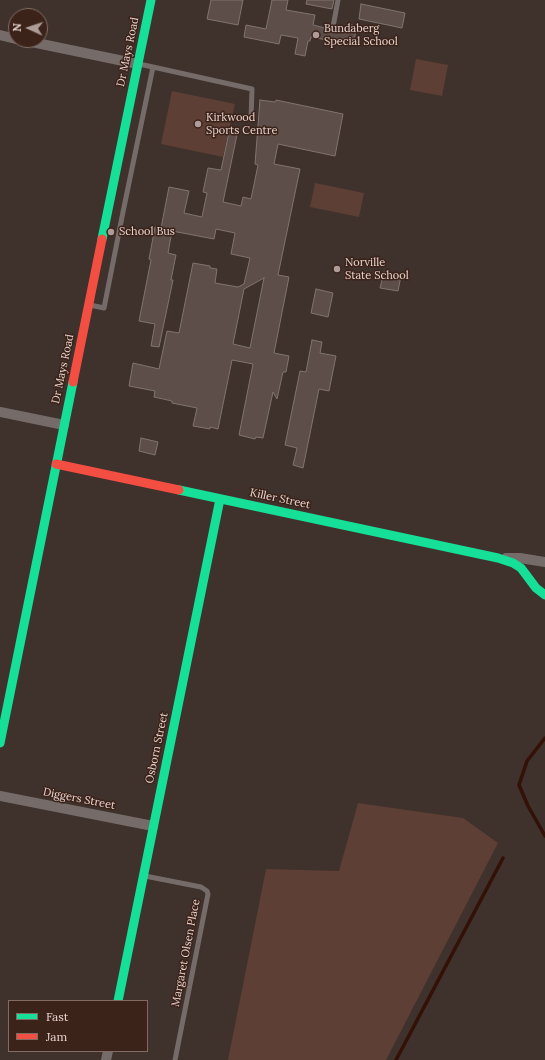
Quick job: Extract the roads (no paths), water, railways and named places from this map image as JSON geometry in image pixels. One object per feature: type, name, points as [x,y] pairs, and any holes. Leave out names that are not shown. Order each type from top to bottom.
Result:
[{"type":"street","name":"Dr Mays Road","points":[[0,743],[151,0]]},
{"type":"street","points":[[48,45],[138,64]]},
{"type":"street","points":[[0,412],[64,426]]},
{"type":"street","name":"Killer Street","points":[[56,464],[498,558],[513,563],[521,568],[536,588],[545,595]]},
{"type":"street","name":"Osborn Street","points":[[118,1000],[220,499]]},
{"type":"street","points":[[498,558],[520,558],[545,562]]},
{"type":"street","name":"Diggers Street","points":[[0,796],[153,826]]},
{"type":"lane","points":[[333,27],[338,0]]},
{"type":"lane","points":[[138,64],[252,88],[251,119]]},
{"type":"lane","points":[[89,305],[104,308],[153,67]]},
{"type":"lane","name":"Margaret Olsen Place","points":[[143,875],[201,887],[207,891],[208,894],[175,1060]]},
{"type":"waterway","points":[[545,738],[527,761],[519,785],[528,806],[545,836]]},
{"type":"waterway","points":[[396,1060],[503,858]]},
{"type":"place","name":"Bundaberg Special School","points":[[316,35]]},
{"type":"place","name":"Kirkwood Sports Centre","points":[[198,124]]},
{"type":"place","name":"School Bus","points":[[111,232]]},
{"type":"place","name":"Norville State School","points":[[337,269]]}]
